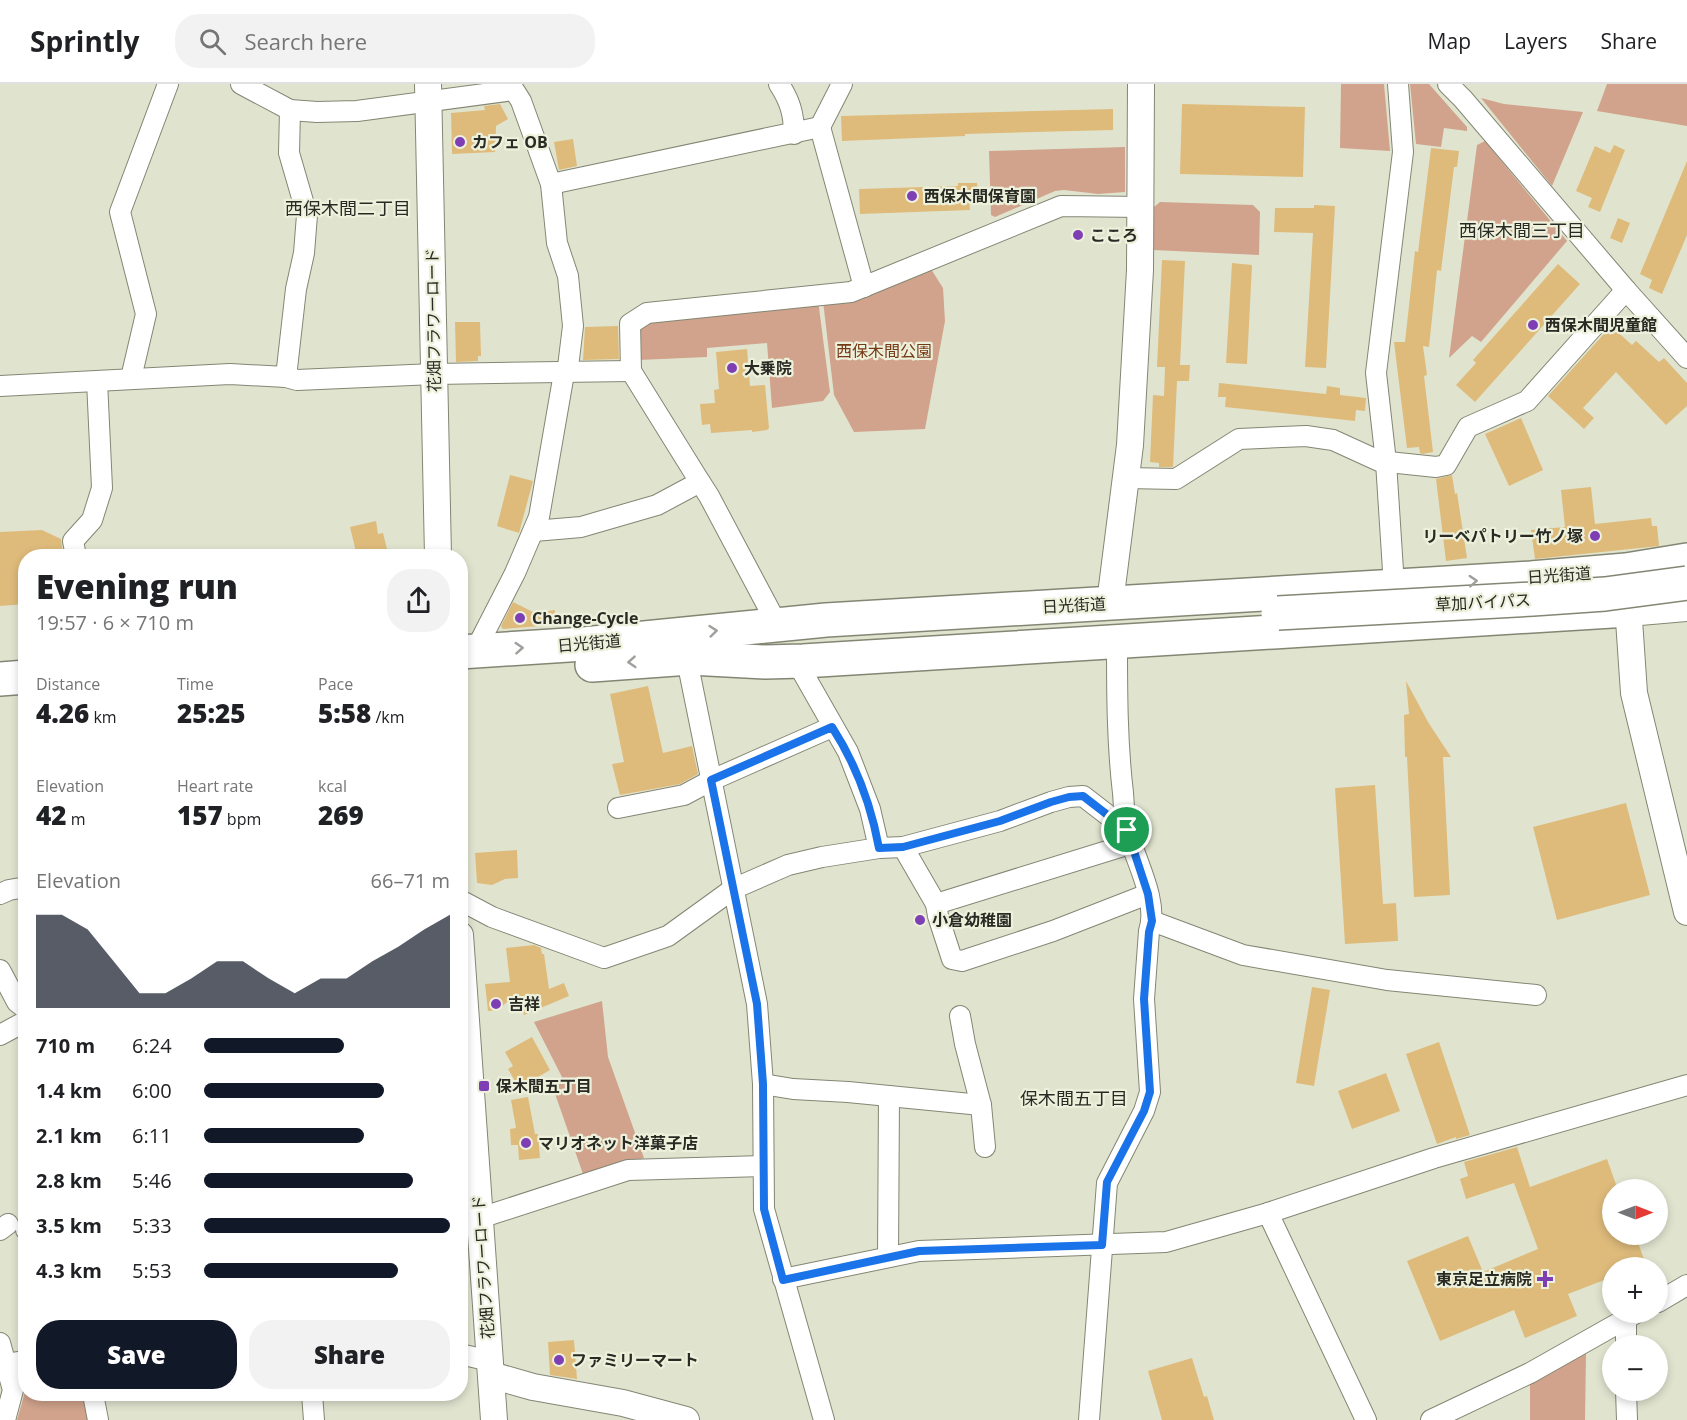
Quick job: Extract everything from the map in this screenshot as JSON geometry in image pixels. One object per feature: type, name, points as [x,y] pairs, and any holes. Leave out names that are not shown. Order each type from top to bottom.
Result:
[{"type":"highway","name":"日光街道","points":[[468,659],[777,624],[1626,570],[1687,560]]},
{"type":"highway","name":"草加バイパス","points":[[1278,613],[1605,594],[1687,584]]},
{"type":"highway","points":[[690,658],[765,662],[803,661],[1628,610]]},
{"type":"highway","name":"日光街道","points":[[468,659],[690,658],[836,639],[1278,613]]},
{"type":"highway","points":[[0,678],[18,677]]},
{"type":"highway","points":[[0,699],[18,698]]},
{"type":"main road","points":[[1628,610],[1687,605]]},
{"type":"street","points":[[131,378],[146,314],[120,212],[168,84]]},
{"type":"street","points":[[241,84],[290,110],[340,112],[428,92],[514,90],[524,109],[551,184],[557,243],[568,276],[573,326],[539,518],[514,576],[468,654]]},
{"type":"street","points":[[779,84],[788,96],[794,114],[794,134]]},
{"type":"street","points":[[842,84],[820,127],[864,287]]},
{"type":"street","points":[[1114,603],[1112,587],[1130,446],[1142,207],[1141,84]]},
{"type":"street","points":[[1394,586],[1386,462],[1376,373],[1403,152],[1398,84]]},
{"type":"street","points":[[1448,84],[1687,358]]},
{"type":"street","name":"花畑フラワーロード","points":[[428,92],[438,549]]},
{"type":"street","points":[[286,377],[296,289],[304,253],[307,215],[289,153],[290,110]]},
{"type":"street","points":[[551,184],[820,127]]},
{"type":"street","points":[[777,624],[709,496],[631,371],[630,324],[647,313],[851,292],[1061,206],[1142,207]]},
{"type":"street","points":[[1126,478],[1176,479],[1239,439],[1306,436],[1333,440],[1378,461],[1436,467],[1446,465],[1468,427],[1527,400],[1626,290]]},
{"type":"street","points":[[0,386],[230,374],[286,377],[297,380],[434,374],[631,371]]},
{"type":"street","points":[[75,549],[74,541],[92,519],[102,488],[97,381]]},
{"type":"street","points":[[534,531],[580,527],[657,505],[700,482]]},
{"type":"street","points":[[1626,570],[1634,693],[1686,900]]},
{"type":"street","points":[[1089,1420],[1107,1182],[1144,1111],[1150,1092],[1144,999],[1149,932],[1152,921],[1148,894],[1130,836],[1119,768],[1116,696],[1117,641]]},
{"type":"street","points":[[690,658],[690,675],[757,1004],[763,1084],[764,1209],[824,1420]]},
{"type":"street","points":[[803,661],[803,673],[848,752],[874,823],[879,848]]},
{"type":"street","points":[[618,808],[684,795],[711,780],[832,727]]},
{"type":"street","points":[[468,904],[492,916],[604,958],[668,936],[734,889],[788,865],[879,848],[903,847],[1000,821],[1069,797],[1083,796],[1130,836]]},
{"type":"street","points":[[936,904],[1130,836]]},
{"type":"street","points":[[903,847],[936,904],[952,959],[962,961],[1053,931],[1148,894]]},
{"type":"street","points":[[0,894],[18,888]]},
{"type":"street","points":[[1152,921],[1243,955],[1387,980],[1536,995]]},
{"type":"street","points":[[0,970],[18,1003]]},
{"type":"street","points":[[960,1016],[981,1106],[985,1147]]},
{"type":"street","points":[[0,1035],[18,1025]]},
{"type":"street","points":[[763,1084],[793,1089],[981,1106]]},
{"type":"street","points":[[783,1280],[919,1251],[1166,1242],[1268,1213],[1434,1158],[1687,1085]]},
{"type":"street","name":"花畑フラワーロード","points":[[468,1087],[494,1420]]},
{"type":"street","points":[[888,1257],[889,1096]]},
{"type":"street","points":[[480,1218],[628,1170],[763,1166]]},
{"type":"street","points":[[1268,1213],[1366,1420]]},
{"type":"street","points":[[1668,1296],[1687,1285]]},
{"type":"street","points":[[1431,1420],[1539,1368],[1619,1323]]},
{"type":"street","points":[[0,1343],[16,1363],[13,1390],[5,1409]]},
{"type":"street","points":[[468,1358],[533,1387],[624,1412],[686,1420]]},
{"type":"street","points":[[94,1401],[98,1420]]},
{"type":"street","points":[[313,1401],[314,1420]]},
{"type":"street","points":[[1626,1401],[1627,1420]]},
{"type":"green space","points":[[1341,84],[1384,84],[1390,151],[1340,148]]},
{"type":"green space","points":[[1410,84],[1429,84],[1467,127],[1467,131],[1444,128],[1441,147],[1416,144]]},
{"type":"green space","points":[[1607,84],[1687,84],[1687,126],[1597,111]]},
{"type":"green space","points":[[1481,98],[1504,104],[1583,112],[1552,186]]},
{"type":"green space","points":[[1485,141],[1567,241],[1481,342],[1472,336],[1449,358],[1477,145]]},
{"type":"green space","points":[[1125,147],[1125,192],[1098,194],[1055,191],[995,217],[991,215],[989,151]]},
{"type":"green space","points":[[1160,202],[1253,205],[1260,212],[1259,255],[1153,250],[1154,207]]},
{"type":"green space","name":"西保木間公園","points":[[931,269],[943,288],[945,321],[925,429],[854,432],[834,395],[823,301]]},
{"type":"green space","points":[[818,300],[830,392],[823,401],[772,408],[767,343],[707,348],[707,357],[639,360],[638,332],[651,319]]},
{"type":"green space","points":[[602,1001],[608,1057],[644,1158],[583,1174],[552,1085],[562,1077],[534,1022]]},
{"type":"green space","points":[[1586,1353],[1585,1420],[1530,1420],[1530,1384]]},
{"type":"green space","points":[[22,1401],[86,1401],[89,1420],[17,1420]]},
{"type":"building","points":[[500,104],[508,119],[496,126],[495,152],[452,154],[451,113],[485,110],[484,106]]},
{"type":"building","points":[[1182,104],[1305,107],[1303,177],[1180,174]]},
{"type":"building","points":[[1113,109],[1113,130],[965,134],[965,136],[842,141],[841,116]]},
{"type":"building","points":[[573,139],[577,166],[559,170],[554,142]]},
{"type":"building","points":[[1614,145],[1625,150],[1600,212],[1588,207],[1592,198],[1576,191],[1595,146],[1610,153]]},
{"type":"building","points":[[1431,148],[1459,151],[1457,167],[1454,167],[1441,271],[1437,270],[1429,347],[1423,346],[1427,375],[1424,376],[1433,452],[1422,454],[1419,447],[1407,448],[1394,342],[1405,342],[1415,251],[1418,252]]},
{"type":"building","points":[[1687,161],[1687,235],[1662,294],[1649,288],[1652,280],[1640,274]]},
{"type":"building","points":[[958,183],[977,183],[978,197],[969,197],[970,210],[860,214],[859,189],[958,186]]},
{"type":"building","points":[[1314,205],[1335,206],[1326,368],[1305,367],[1313,233],[1274,232],[1275,208],[1314,208]]},
{"type":"building","points":[[1618,218],[1630,223],[1622,243],[1610,238]]},
{"type":"building","points":[[1162,260],[1185,261],[1180,365],[1190,365],[1189,381],[1177,381],[1173,467],[1159,467],[1159,463],[1150,462],[1153,395],[1164,396],[1165,367],[1157,367]]},
{"type":"building","points":[[1232,263],[1252,265],[1247,364],[1226,363]]},
{"type":"building","points":[[1558,264],[1580,284],[1475,402],[1456,385],[1476,363],[1473,360]]},
{"type":"building","points":[[455,322],[480,322],[481,356],[478,356],[478,361],[456,362]]},
{"type":"building","points":[[618,326],[619,359],[583,360],[585,327]]},
{"type":"building","points":[[1611,326],[1632,345],[1636,341],[1659,362],[1664,358],[1687,383],[1687,406],[1666,425],[1616,372],[1583,408],[1594,418],[1584,429],[1548,396]]},
{"type":"building","points":[[747,349],[750,386],[765,385],[769,428],[752,432],[752,430],[711,433],[710,424],[702,425],[700,404],[715,403],[714,390],[719,389],[716,352]]},
{"type":"building","points":[[1219,383],[1326,394],[1327,386],[1340,388],[1340,395],[1366,398],[1365,411],[1356,410],[1355,421],[1225,407],[1226,397],[1218,397]]},
{"type":"building","points":[[1521,418],[1543,470],[1509,486],[1485,434]]},
{"type":"building","points":[[510,475],[533,481],[519,533],[497,526]]},
{"type":"building","points":[[1452,475],[1467,558],[1446,561],[1436,479]]},
{"type":"building","name":"リーベパトリー竹ノ塚","points":[[1591,487],[1595,524],[1651,518],[1652,526],[1657,526],[1659,546],[1535,559],[1531,530],[1565,527],[1561,490]]},
{"type":"building","points":[[376,521],[378,534],[383,533],[387,549],[355,549],[350,527]]},
{"type":"building","points":[[42,530],[61,539],[62,549],[18,549],[18,605],[0,606],[0,532]]},
{"type":"building","points":[[513,602],[535,613],[555,610],[554,625],[503,629],[501,626]]},
{"type":"building","points":[[1406,681],[1428,722],[1451,757],[1443,757],[1450,895],[1414,897],[1407,757],[1405,757],[1404,715],[1409,714]]},
{"type":"building","points":[[648,686],[663,753],[692,746],[698,774],[680,784],[620,795],[612,764],[624,762],[610,694]]},
{"type":"building","points":[[1375,785],[1383,904],[1396,903],[1398,941],[1345,944],[1335,788]]},
{"type":"building","points":[[1626,803],[1650,895],[1557,920],[1533,827]]},
{"type":"building","points":[[517,850],[518,878],[505,879],[492,885],[477,883],[475,853]]},
{"type":"building","points":[[534,945],[541,948],[544,954],[549,989],[564,983],[569,996],[524,1015],[516,994],[498,1010],[488,1011],[485,984],[510,982],[506,948]]},
{"type":"building","points":[[1312,987],[1330,990],[1314,1086],[1296,1083]]},
{"type":"building","points":[[532,1037],[550,1070],[519,1088],[508,1069],[513,1066],[505,1052]]},
{"type":"building","points":[[1439,1042],[1470,1135],[1437,1144],[1406,1054]]},
{"type":"building","points":[[1386,1073],[1400,1111],[1352,1129],[1338,1091]]},
{"type":"building","points":[[528,1097],[535,1134],[538,1134],[540,1158],[519,1160],[518,1145],[511,1145],[510,1129],[516,1128],[511,1100]]},
{"type":"building","points":[[1517,1147],[1530,1187],[1607,1159],[1614,1179],[1602,1179],[1602,1245],[1639,1245],[1643,1257],[1602,1257],[1602,1281],[1568,1294],[1577,1316],[1525,1338],[1514,1310],[1440,1341],[1407,1261],[1468,1236],[1483,1272],[1538,1249],[1514,1183],[1466,1199],[1460,1179],[1468,1176],[1464,1162]]},
{"type":"building","points":[[574,1340],[577,1379],[550,1375],[548,1342]]},
{"type":"building","points":[[1192,1358],[1214,1420],[1162,1420],[1148,1371]]},
{"type":"place","name":"カフェ OB","points":[[460,142]]},
{"type":"place","name":"西保木間保育園","points":[[912,196]]},
{"type":"place","name":"こころ","points":[[1078,235]]},
{"type":"place","name":"西保木間児童館","points":[[1533,325]]},
{"type":"place","name":"大乗院","points":[[732,368]]},
{"type":"place","name":"リーベパトリー竹ノ塚","points":[[1595,536]]},
{"type":"place","name":"Change-Cycle","points":[[520,618]]},
{"type":"place","name":"小倉幼稚園","points":[[920,920]]},
{"type":"place","name":"吉祥","points":[[496,1004]]},
{"type":"place","name":"保木間五丁目","points":[[484,1086]]},
{"type":"place","name":"マリオネット洋菓子店","points":[[526,1143]]},
{"type":"place","name":"東京足立病院","points":[[1545,1279]]},
{"type":"place","name":"ファミリーマート","points":[[559,1360]]},
{"type":"district","name":"西保木間二丁目","points":[[348,209]]},
{"type":"district","name":"西保木間三丁目","points":[[1522,231]]},
{"type":"district","name":"保木間五丁目","points":[[1074,1099]]},
{"type":"route","points":[[832,727],[848,752],[862,787],[874,823],[879,848],[903,847],[1000,821],[1069,797],[1083,796],[1127,830],[1148,894],[1152,921],[1149,932],[1144,999],[1150,1092],[1144,1111],[1107,1182],[1102,1245],[919,1251],[783,1280],[764,1209],[763,1084],[757,1004],[711,780],[832,727]]}]
